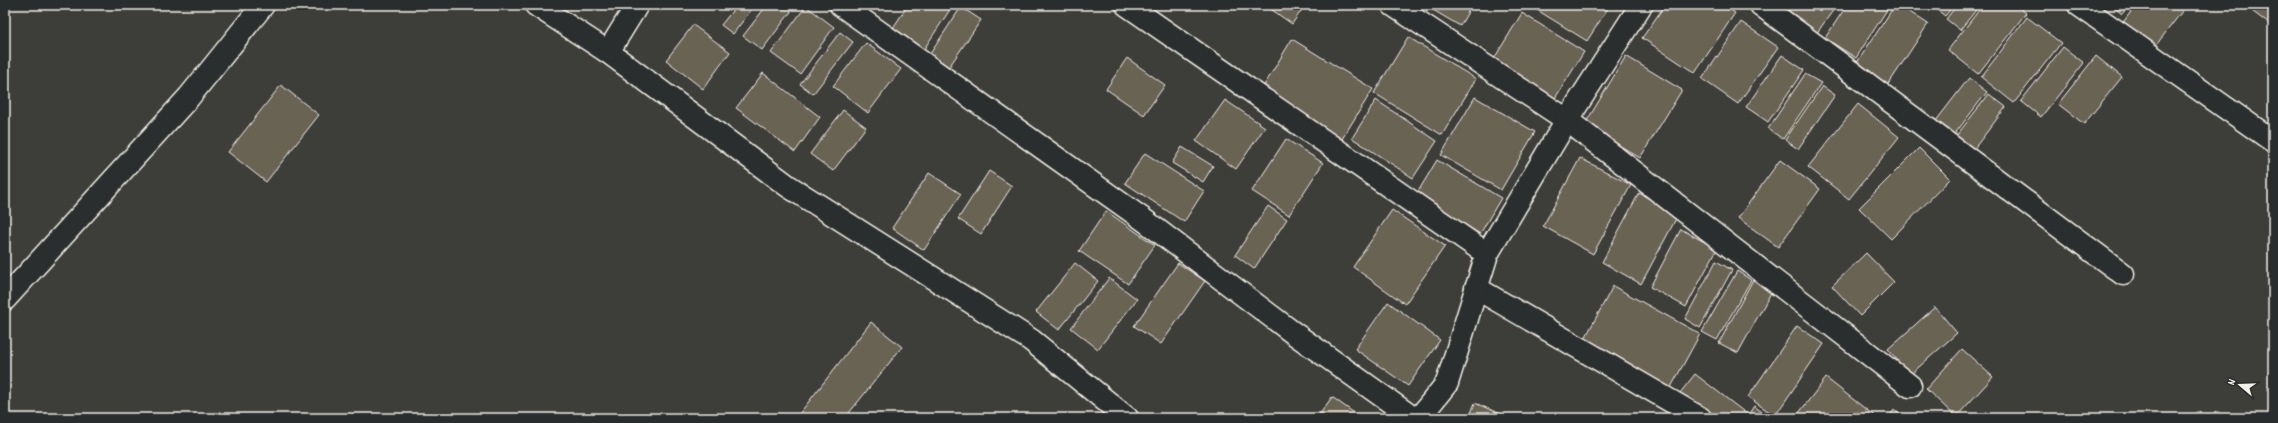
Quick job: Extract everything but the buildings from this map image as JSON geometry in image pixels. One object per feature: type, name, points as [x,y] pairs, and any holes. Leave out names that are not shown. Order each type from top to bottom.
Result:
[{"type":"street","points":[[5,299],[189,97],[263,5]]},
{"type":"street","points":[[536,5],[608,52],[788,186],[1031,340],[1127,418]]},
{"type":"street","points":[[608,52],[637,5]]},
{"type":"street","points":[[841,5],[1144,220],[1292,332],[1413,418]]},
{"type":"street","points":[[1126,5],[1487,254]]},
{"type":"street","points":[[1393,5],[1567,120],[1910,386]]},
{"type":"street","points":[[1419,418],[1447,383],[1487,254],[1567,120],[1641,5]]},
{"type":"street","points":[[1761,5],[2123,274]]},
{"type":"street","points":[[2079,5],[2273,142]]},
{"type":"street","points":[[1476,288],[1700,418]]}]
